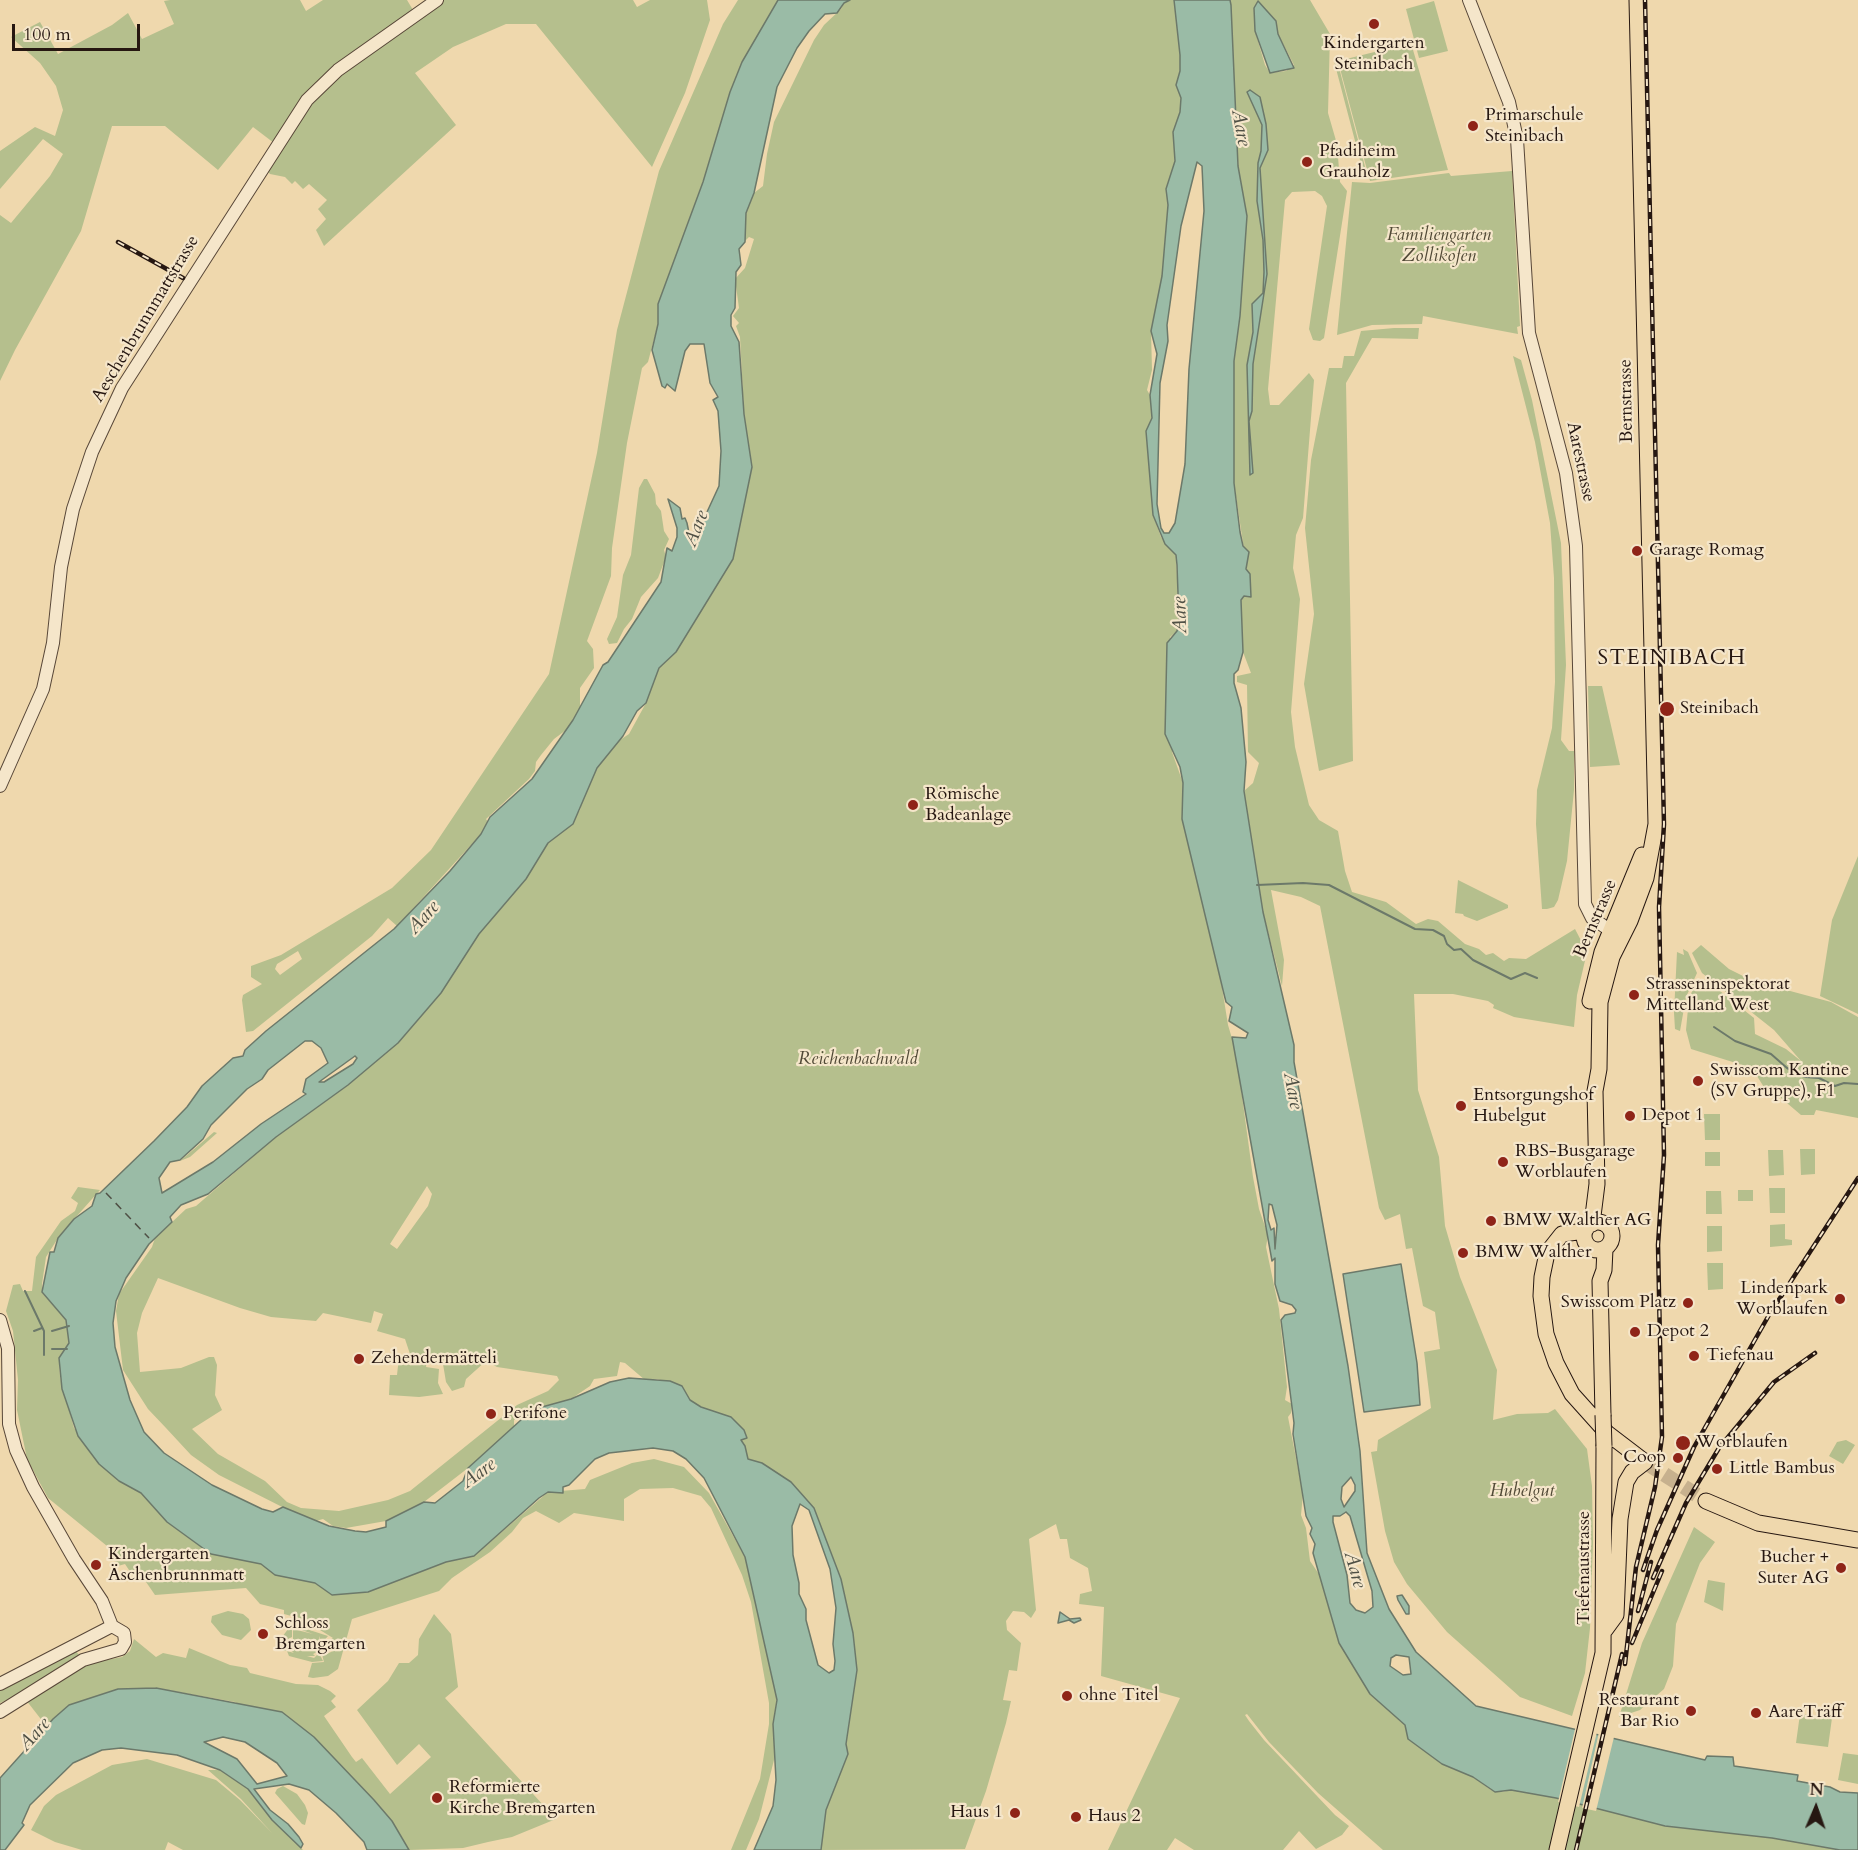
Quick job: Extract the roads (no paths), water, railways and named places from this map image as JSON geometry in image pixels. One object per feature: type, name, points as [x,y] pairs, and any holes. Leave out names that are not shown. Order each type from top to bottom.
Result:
[{"type":"main road","name":"Bernstrasse","points":[[1594,1237],[1597,1184],[1595,1091],[1589,1070],[1590,1002],[1596,969],[1616,934],[1640,864],[1654,801],[1637,0]]},
{"type":"main road","points":[[1594,1237],[1553,1245],[1544,1265],[1541,1296],[1543,1320],[1556,1363],[1572,1394],[1591,1418],[1645,1462],[1632,1472],[1626,1482],[1620,1519],[1616,1615],[1605,1630]]},
{"type":"main road","name":"Tiefenaustrasse","points":[[1557,1850],[1601,1666],[1605,1630],[1604,1415],[1600,1281],[1604,1270],[1594,1237]]},
{"type":"main road","points":[[1706,1501],[1758,1523],[1858,1540]]},
{"type":"street","name":"Aeschenbrunnmattstrasse","points":[[0,786],[45,683],[66,536],[96,442],[135,364],[313,92],[384,35],[437,0]]},
{"type":"street","name":"Aarestrasse","points":[[1469,0],[1506,94],[1517,139],[1529,333],[1564,464],[1576,546],[1585,904],[1592,918],[1616,934]]},
{"type":"street","points":[[0,1320],[8,1348],[9,1424],[16,1450],[33,1487],[74,1559],[102,1601],[112,1626],[124,1633],[125,1642],[121,1649],[83,1660],[0,1712]]},
{"type":"street","points":[[0,1684],[112,1626]]},
{"type":"water","name":"Aare","points":[[778,0],[850,0],[844,3],[837,13],[825,14],[809,31],[797,48],[777,87],[754,193],[746,213],[745,242],[739,249],[741,265],[736,272],[735,308],[731,315],[731,326],[739,342],[744,414],[752,467],[733,559],[676,652],[659,668],[646,703],[637,711],[623,736],[597,768],[573,824],[548,843],[526,879],[479,934],[441,993],[398,1043],[348,1085],[276,1137],[208,1194],[181,1205],[170,1217],[172,1222],[149,1244],[126,1278],[116,1301],[113,1323],[115,1347],[130,1400],[144,1432],[164,1453],[212,1485],[262,1509],[273,1512],[283,1507],[329,1526],[355,1531],[366,1532],[386,1527],[386,1521],[424,1502],[435,1503],[463,1481],[468,1468],[522,1419],[542,1407],[571,1399],[610,1382],[629,1378],[670,1381],[682,1386],[690,1400],[701,1407],[731,1417],[744,1430],[747,1438],[741,1440],[748,1459],[762,1463],[791,1482],[814,1508],[841,1579],[853,1633],[857,1670],[846,1744],[848,1754],[826,1810],[821,1850],[754,1850],[773,1806],[776,1780],[773,1724],[777,1700],[745,1557],[704,1478],[686,1459],[673,1451],[653,1448],[609,1453],[595,1459],[569,1485],[563,1487],[563,1493],[548,1492],[539,1498],[474,1556],[446,1562],[368,1592],[332,1595],[315,1583],[275,1575],[261,1564],[211,1554],[167,1522],[141,1493],[119,1481],[99,1464],[78,1436],[62,1389],[59,1358],[69,1343],[66,1320],[42,1292],[50,1252],[54,1252],[58,1238],[74,1219],[92,1206],[96,1194],[100,1193],[154,1141],[187,1107],[202,1086],[233,1058],[243,1056],[245,1050],[266,1031],[394,929],[450,871],[481,834],[490,817],[532,779],[573,720],[603,665],[608,662],[661,582],[667,548],[672,551],[677,537],[677,528],[668,499],[680,508],[682,519],[685,518],[687,523],[690,538],[707,512],[719,486],[721,451],[718,411],[713,400],[718,397],[710,383],[704,344],[690,344],[685,351],[675,391],[667,384],[665,388],[662,386],[652,350],[658,324],[658,304],[703,182],[730,92],[742,62]],"holes":[[[305,1041],[312,1041],[321,1048],[328,1063],[306,1079],[303,1092],[306,1094],[261,1124],[213,1162],[162,1193],[159,1178],[170,1162],[180,1160],[203,1139],[211,1125],[247,1089],[262,1079],[268,1070]],[[355,1056],[357,1058],[353,1064],[324,1082],[319,1082]],[[800,1504],[809,1510],[830,1569],[836,1608],[833,1644],[835,1661],[834,1670],[829,1673],[818,1665],[806,1620],[806,1609],[799,1594],[793,1555],[792,1526]]]},
{"type":"water","name":"Aare","points":[[1174,0],[1230,0],[1238,166],[1247,216],[1240,316],[1234,361],[1234,483],[1243,546],[1249,552],[1246,569],[1250,574],[1251,597],[1244,596],[1241,600],[1243,652],[1238,670],[1234,674],[1234,683],[1241,708],[1246,762],[1244,791],[1263,912],[1294,1045],[1294,1062],[1348,1366],[1360,1451],[1367,1553],[1389,1609],[1416,1652],[1476,1706],[1705,1760],[1707,1756],[1733,1757],[1734,1766],[1798,1775],[1797,1781],[1830,1787],[1840,1792],[1858,1793],[1858,1850],[1840,1850],[1772,1838],[1665,1826],[1556,1798],[1511,1790],[1495,1792],[1473,1777],[1442,1764],[1408,1739],[1405,1725],[1370,1694],[1339,1643],[1313,1553],[1315,1544],[1310,1534],[1312,1528],[1306,1516],[1293,1434],[1294,1423],[1281,1320],[1285,1315],[1295,1313],[1296,1310],[1292,1305],[1280,1301],[1275,1284],[1275,1258],[1272,1261],[1232,1037],[1246,1038],[1248,1033],[1229,1021],[1232,1007],[1226,1002],[1182,819],[1183,783],[1180,767],[1165,734],[1167,643],[1177,631],[1179,622],[1177,565],[1176,555],[1165,544],[1153,515],[1146,431],[1152,418],[1150,395],[1157,354],[1151,331],[1162,276],[1168,205],[1166,189],[1175,161],[1173,132],[1180,112],[1181,98],[1176,85],[1180,71]],"holes":[[[1197,162],[1202,166],[1204,211],[1189,369],[1185,464],[1175,523],[1169,533],[1164,533],[1157,504],[1160,383],[1168,341],[1167,325],[1181,226]],[[1269,1204],[1272,1205],[1277,1225],[1275,1249],[1274,1228],[1271,1230],[1268,1220]],[[1351,1477],[1355,1491],[1344,1507],[1341,1499],[1342,1487]],[[1346,1512],[1350,1516],[1372,1591],[1373,1607],[1365,1613],[1356,1610],[1350,1603],[1347,1575],[1333,1516],[1340,1516]],[[1396,1655],[1409,1657],[1411,1674],[1403,1675],[1390,1666],[1391,1658]]]},
{"type":"water","points":[[1258,1],[1276,21],[1278,34],[1294,68],[1270,73],[1255,31],[1254,8]]},
{"type":"water","points":[[1250,90],[1260,97],[1266,124],[1268,150],[1260,168],[1267,274],[1253,364],[1252,411],[1249,421],[1253,473],[1250,475],[1247,365],[1253,332],[1252,304],[1263,293],[1264,272],[1263,240],[1257,201],[1262,125],[1247,92]]},
{"type":"water","points":[[1401,1264],[1417,1363],[1420,1405],[1364,1412],[1343,1274]]},
{"type":"water","points":[[1402,1595],[1409,1606],[1409,1614],[1406,1614],[1398,1600],[1397,1596]]},
{"type":"water","points":[[1060,1612],[1070,1619],[1080,1618],[1081,1620],[1074,1623],[1069,1620],[1058,1623]]},
{"type":"water","points":[[156,1688],[282,1712],[314,1737],[374,1800],[392,1821],[409,1850],[367,1850],[364,1842],[336,1813],[309,1790],[289,1784],[254,1789],[270,1810],[288,1824],[299,1837],[303,1844],[301,1848],[272,1820],[248,1789],[220,1770],[177,1755],[121,1748],[102,1750],[73,1763],[30,1805],[22,1823],[24,1825],[5,1850],[0,1850],[0,1778],[53,1719],[69,1705],[118,1689]],"holes":[[[223,1737],[245,1742],[277,1763],[287,1776],[257,1784],[237,1759],[204,1742]]]},
{"type":"waterway","name":"Steinibach","points":[[1257,885],[1303,883],[1329,885],[1415,929],[1433,930],[1444,936],[1447,944],[1454,950],[1461,949],[1473,960],[1511,979],[1525,973],[1537,978]]},
{"type":"waterway","name":"Steinibach","points":[[1714,1027],[1735,1041],[1771,1054],[1787,1068],[1805,1077],[1819,1078],[1835,1086],[1844,1083],[1858,1084]]},
{"type":"waterway","points":[[25,1291],[44,1331],[44,1355]]},
{"type":"waterway","points":[[52,1331],[69,1326]]},
{"type":"waterway","points":[[34,1331],[42,1328]]},
{"type":"waterway","points":[[52,1349],[67,1349]]},
{"type":"tunnel","points":[[1645,1462],[1706,1501]]},
{"type":"railway","points":[[1625,1664],[1636,1567],[1655,1487],[1662,1437],[1658,1245],[1664,1155],[1659,907],[1664,824],[1645,0]]},
{"type":"railway","points":[[118,242],[183,278]]},
{"type":"railway","points":[[1643,1570],[1657,1530],[1694,1447],[1769,1315],[1858,1178]]},
{"type":"railway","points":[[1653,1578],[1686,1503],[1719,1448],[1774,1382],[1815,1353]]},
{"type":"railway","points":[[1638,1611],[1651,1562]]},
{"type":"railway","points":[[1632,1643],[1662,1571]]},
{"type":"railway","points":[[1576,1850],[1622,1654]]},
{"type":"place","name":"Kindergarten Steinibach","points":[[1374,24]]},
{"type":"place","name":"Primarschule Steinibach","points":[[1473,126]]},
{"type":"place","name":"Pfadiheim Grauholz","points":[[1307,162]]},
{"type":"place","name":"Garage Romag","points":[[1637,551]]},
{"type":"place","name":"Steinibach","points":[[1667,709]]},
{"type":"place","name":"Römische Badeanlage","points":[[913,805]]},
{"type":"place","name":"Strasseninspektorat Mittelland West","points":[[1634,995]]},
{"type":"place","name":"Swisscom Kantine (SV Gruppe), F1","points":[[1698,1081]]},
{"type":"place","name":"Entsorgungshof Hubelgut","points":[[1461,1106]]},
{"type":"place","name":"Depot 1","points":[[1630,1116]]},
{"type":"place","name":"RBS-Busgarage Worblaufen","points":[[1503,1162]]},
{"type":"place","name":"BMW Walther AG","points":[[1491,1221]]},
{"type":"place","name":"BMW Walther","points":[[1463,1253]]},
{"type":"place","name":"Lindenpark Worblaufen","points":[[1840,1299]]},
{"type":"place","name":"Swisscom Platz","points":[[1688,1303]]},
{"type":"place","name":"Depot 2","points":[[1635,1332]]},
{"type":"place","name":"Tiefenau","points":[[1694,1356]]},
{"type":"place","name":"Zehendermätteli","points":[[359,1359]]},
{"type":"place","name":"Perifone","points":[[491,1414]]},
{"type":"place","name":"Worblaufen","points":[[1683,1443]]},
{"type":"place","name":"Coop","points":[[1678,1458]]},
{"type":"place","name":"Little Bambus","points":[[1717,1469]]},
{"type":"place","name":"Kindergarten Äschenbrunnmatt","points":[[96,1565]]},
{"type":"place","name":"Bucher + Suter AG","points":[[1841,1568]]},
{"type":"place","name":"Schloss Bremgarten","points":[[263,1634]]},
{"type":"place","name":"ohne Titel","points":[[1067,1696]]},
{"type":"place","name":"Restaurant Bar Rio","points":[[1691,1711]]},
{"type":"place","name":"AareTräff","points":[[1756,1713]]},
{"type":"place","name":"Reformierte Kirche Bremgarten","points":[[437,1798]]},
{"type":"place","name":"Haus 1","points":[[1015,1813]]},
{"type":"place","name":"Haus 2","points":[[1076,1817]]},
{"type":"district","name":"STEINIBACH","points":[[1672,659]]},
{"type":"park label","name":"Familiengarten Zollikofen","points":[[1439,246]]},
{"type":"park label","name":"Reichenbachwald","points":[[858,1060]]},
{"type":"park label","name":"Hubelgut","points":[[1522,1492]]}]
